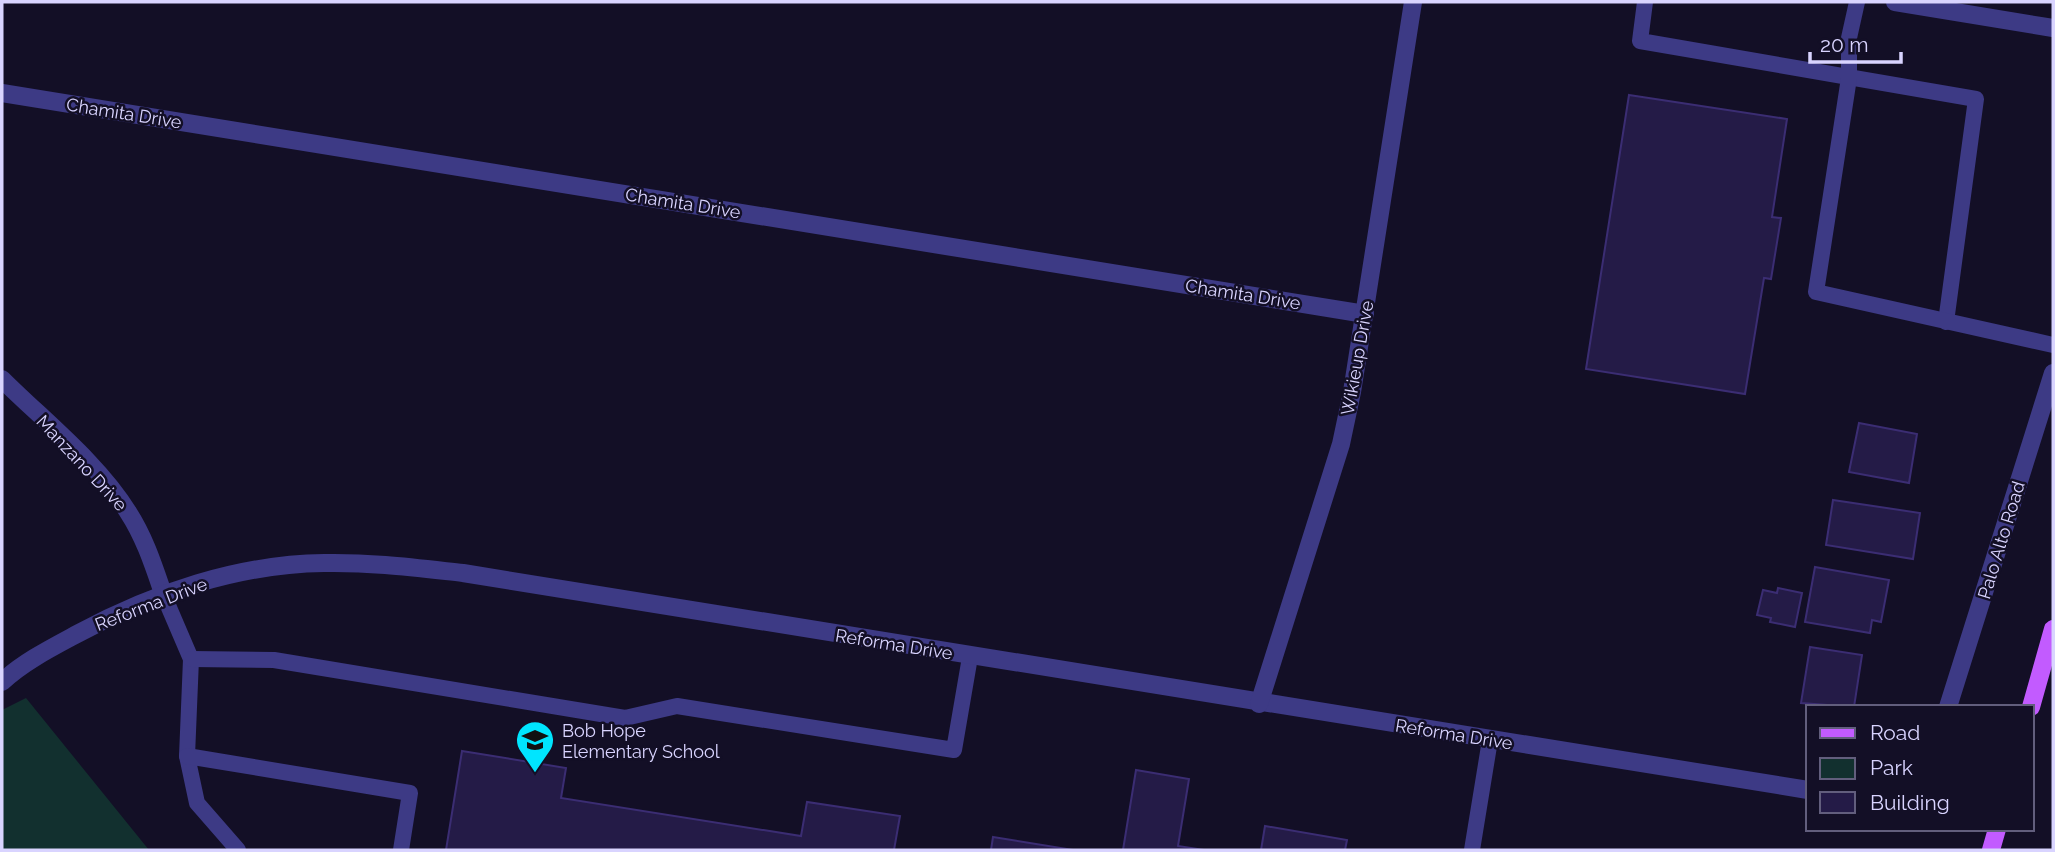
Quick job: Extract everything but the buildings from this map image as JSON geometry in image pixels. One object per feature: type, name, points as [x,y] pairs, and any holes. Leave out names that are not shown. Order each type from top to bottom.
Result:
[{"type":"main road","points":[[2032,705],[2053,629]]},
{"type":"main road","points":[[1991,850],[1996,831]]},
{"type":"street","name":"Wikieup Drive","points":[[1259,704],[1340,444],[1365,314],[1413,2]]},
{"type":"street","points":[[1895,2],[2053,28]]},
{"type":"street","name":"Chamita Drive","points":[[2,93],[1365,314]]},
{"type":"street","name":"Palo Alto Road","points":[[1949,705],[2053,373]]},
{"type":"street","name":"Manzano Drive","points":[[2,379],[91,468],[128,510],[148,549],[164,596]]},
{"type":"street","name":"Reforma Drive","points":[[2,682],[99,622],[201,581],[274,567],[323,563],[382,564],[463,573],[1259,704],[1806,790]]},
{"type":"lane","points":[[1645,2],[1640,41],[1976,99],[1946,322]]},
{"type":"lane","points":[[1857,2],[1849,38],[1849,78],[1816,292],[2053,345]]},
{"type":"lane","points":[[164,596],[191,659],[187,756],[198,803],[238,850]]},
{"type":"lane","points":[[191,659],[274,660],[625,718],[677,706],[954,750],[970,657]]},
{"type":"lane","points":[[1472,850],[1490,740]]},
{"type":"lane","points":[[187,756],[411,793],[401,850]]},
{"type":"green space","points":[[26,698],[149,850],[2,850],[2,710]]},
{"type":"place","name":"Bob Hope Elementary School","points":[[535,774]]}]
